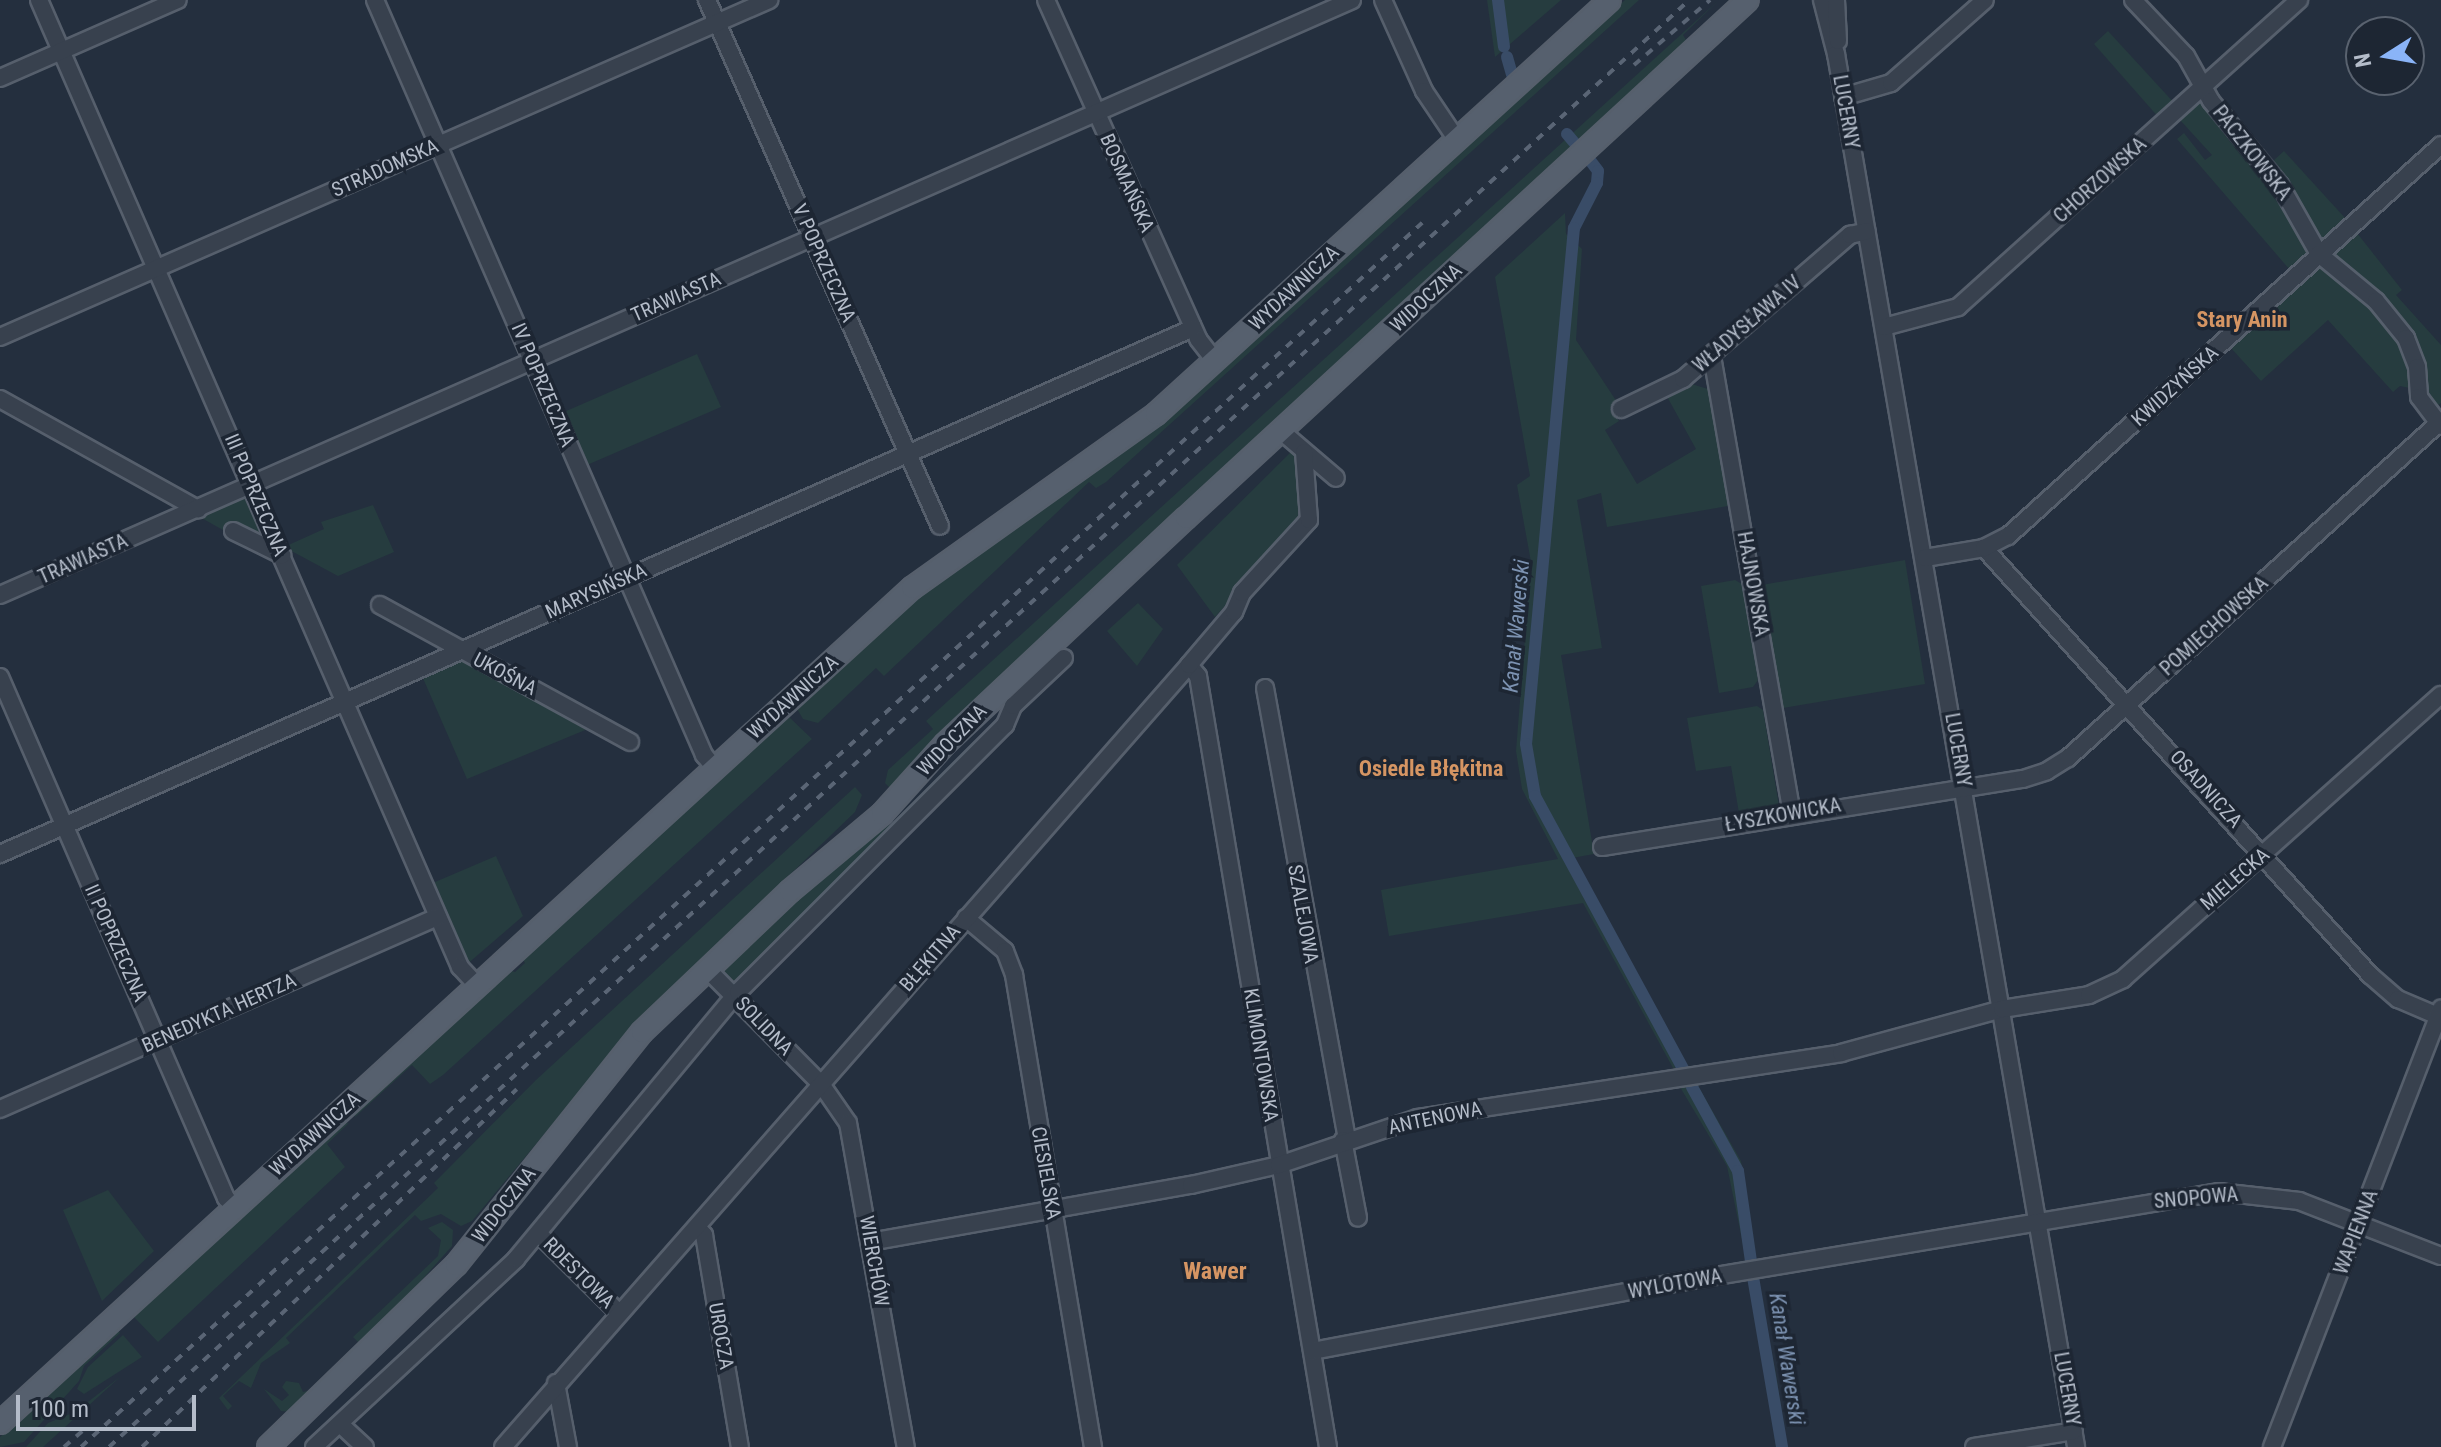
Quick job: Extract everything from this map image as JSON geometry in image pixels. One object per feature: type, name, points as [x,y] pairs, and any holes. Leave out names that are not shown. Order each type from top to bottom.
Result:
[{"type":"main road","name":"WYDAWNICZA","points":[[0,1423],[912,588],[1136,430],[1610,0]]},
{"type":"main road","name":"WIDOCZNA","points":[[268,1447],[447,1275],[642,1032],[707,969],[882,814],[945,744],[1748,0]]},
{"type":"main road","name":"WIDOCZNA","points":[[1675,69],[1766,0]]},
{"type":"street","name":"III POPRZECZNA","points":[[39,0],[460,967],[478,986]]},
{"type":"street","points":[[0,78],[178,0]]},
{"type":"street","name":"IV POPRZECZNA","points":[[375,0],[704,755],[715,768]]},
{"type":"street","name":"V POPRZECZNA","points":[[707,0],[940,526]]},
{"type":"street","name":"STRADOMSKA","points":[[0,337],[769,0]]},
{"type":"street","name":"BOSMAŃSKA","points":[[1046,0],[1193,328],[1215,361]]},
{"type":"street","name":"TRAWIASTA","points":[[0,595],[1352,0]]},
{"type":"street","points":[[1383,0],[1424,91],[1457,140]]},
{"type":"street","points":[[1843,97],[1891,83],[1985,0]]},
{"type":"street","name":"PACZKOWSKA","points":[[2133,0],[2186,56],[2205,85],[2211,101],[2280,185],[2319,254],[2376,301],[2406,338],[2417,367],[2419,397],[2440,423]]},
{"type":"street","name":"CHORZOWSKA","points":[[1884,327],[1958,307],[2299,0]]},
{"type":"street","name":"LUCERNY","points":[[1830,4],[1843,97],[2075,1439]]},
{"type":"street","name":"KWIDZYŃSKA","points":[[1925,558],[1984,548],[2008,536],[2441,145]]},
{"type":"street","name":"WŁADYSŁAWA IV","points":[[1621,409],[1683,379],[1850,235],[1867,231]]},
{"type":"street","name":"MARYSIŃSKA","points":[[0,854],[1193,328]]},
{"type":"street","name":"HAJNOWSKA","points":[[1712,356],[1792,813]]},
{"type":"street","points":[[0,399],[198,509]]},
{"type":"street","name":"POMIECHOWSKA","points":[[1964,788],[2047,771],[2440,423]]},
{"type":"street","points":[[1281,431],[1336,478]]},
{"type":"street","name":"BŁĘKITNA","points":[[508,1445],[556,1383],[697,1227],[1189,665],[1234,612],[1242,593],[1309,520],[1304,452]]},
{"type":"street","points":[[233,531],[282,555]]},
{"type":"street","name":"OSADNICZA","points":[[1984,548],[2128,702],[2370,975],[2398,999],[2439,1012]]},
{"type":"street","name":"UKOŚNA","points":[[380,605],[630,742]]},
{"type":"street","name":"WIDOCZNA","points":[[314,1447],[539,1234],[735,996],[1005,725],[1013,706],[1064,658]]},
{"type":"street","name":"KLIMONTOWSKA","points":[[1189,665],[1198,676],[1328,1447]]},
{"type":"street","name":"II POPRZECZNA","points":[[0,677],[226,1198],[235,1208]]},
{"type":"street","name":"SZALEJOWA","points":[[1265,688],[1358,1218]]},
{"type":"street","name":"MIELECKA","points":[[2002,1009],[2089,995],[2123,979],[2441,695]]},
{"type":"street","name":"ŁYSZKOWICKA","points":[[1602,847],[1792,813],[1964,788]]},
{"type":"street","name":"BENEDYKTA HERTZA","points":[[0,1109],[438,917]]},
{"type":"street","name":"CIESIELSKA","points":[[966,918],[1005,951],[1011,962],[1093,1447]]},
{"type":"street","name":"SOLIDNA","points":[[707,969],[821,1084]]},
{"type":"street","name":"ANTENOWA","points":[[870,1242],[1053,1211],[1279,1165],[1345,1140],[1430,1116],[1841,1053],[2002,1009]]},
{"type":"street","name":"WAPIENNA","points":[[2272,1447],[2439,1012]]},
{"type":"street","name":"WIERCHÓW","points":[[821,1084],[848,1123],[906,1447]]},
{"type":"street","name":"SNOPOWA","points":[[2038,1222],[2219,1192],[2277,1195],[2441,1256]]},
{"type":"street","name":"WYLOTOWA","points":[[1313,1351],[2038,1222]]},
{"type":"street","name":"UROCZA","points":[[697,1227],[704,1235],[740,1447]]},
{"type":"street","name":"RDESTOWA","points":[[539,1234],[619,1313]]},
{"type":"street","points":[[556,1383],[568,1447]]},
{"type":"street","points":[[340,1424],[365,1447]]},
{"type":"street","points":[[1974,1447],[2075,1439]]},
{"type":"green space","points":[[1487,0],[1561,0],[1495,57]]},
{"type":"green space","points":[[1625,0],[1639,0],[1106,482],[1096,488],[1089,482],[884,676],[876,668],[818,723],[803,719],[796,707],[915,598],[1148,433]]},
{"type":"green space","points":[[1719,0],[1683,35],[1686,40],[1662,70],[892,790],[885,783],[888,770],[933,729],[926,721]]},
{"type":"green space","points":[[2108,31],[2176,105],[2160,119],[2094,44]]},
{"type":"green space","points":[[2202,98],[2286,201],[2310,252],[2290,270],[2177,139],[2184,133],[2205,160],[2212,155],[2180,120]]},
{"type":"green space","points":[[2284,151],[2346,219],[2320,243],[2273,161]]},
{"type":"green space","points":[[1565,213],[1566,234],[1582,249],[1576,340],[1617,402],[1610,407],[1619,421],[1605,430],[1637,484],[1696,449],[1665,393],[1685,382],[1708,389],[1728,506],[1607,527],[1601,493],[1577,500],[1602,648],[1561,655],[1594,854],[1572,858],[1685,1066],[1673,1068],[1583,903],[1389,936],[1381,890],[1558,859],[1522,789],[1516,751],[1531,562],[1517,485],[1530,476],[1495,277]]},
{"type":"green space","points":[[2357,233],[2402,290],[2396,295],[2441,345],[2441,403],[2434,409],[2423,391],[2400,386],[2393,392],[2328,320],[2261,381],[2231,348]]},
{"type":"green space","points":[[697,354],[721,407],[587,465],[564,412]]},
{"type":"green space","points":[[1293,450],[1298,454],[1306,515],[1215,617],[1177,565]]},
{"type":"green space","points":[[250,493],[270,538],[230,534],[198,516]]},
{"type":"green space","points":[[373,505],[394,552],[338,576],[284,547],[324,529],[321,522]]},
{"type":"green space","points":[[1905,560],[1925,684],[1783,708],[1762,585]]},
{"type":"green space","points":[[1735,580],[1742,584],[1758,680],[1753,687],[1719,693],[1701,586]]},
{"type":"green space","points":[[1138,603],[1163,629],[1137,666],[1107,631]]},
{"type":"green space","points":[[462,659],[590,728],[467,779],[422,676]]},
{"type":"green space","points":[[1757,706],[1763,710],[1779,806],[1775,813],[1740,819],[1731,766],[1696,771],[1687,718]]},
{"type":"green space","points":[[787,715],[812,739],[443,1075],[430,1084],[412,1065],[355,1117],[356,1110],[509,970],[515,972],[525,963],[522,958]]},
{"type":"green space","points":[[855,787],[862,795],[855,812],[640,1019],[472,1221],[461,1226],[441,1214],[421,1221],[415,1215],[286,1338],[290,1343],[261,1363],[251,1388],[239,1381],[223,1396],[232,1406],[228,1410],[219,1398],[438,1188],[434,1183],[536,1080]]},
{"type":"green space","points":[[898,810],[888,824],[893,829],[741,980],[727,980],[722,974],[725,959]]},
{"type":"green space","points":[[496,856],[523,916],[465,966],[428,885]]},
{"type":"green space","points":[[1697,1084],[1741,1161],[1757,1263],[1747,1264],[1727,1166],[1680,1087]]},
{"type":"green space","points":[[349,1123],[327,1144],[345,1167],[158,1342],[134,1317],[123,1324],[341,1124]]},
{"type":"green space","points":[[108,1190],[154,1251],[102,1301],[63,1210]]},
{"type":"green space","points":[[442,1222],[453,1230],[452,1246],[380,1327],[290,1412],[281,1411],[264,1389],[282,1401],[289,1395],[282,1387],[286,1381],[299,1383],[303,1392],[311,1390],[359,1343],[353,1337],[438,1256],[441,1240],[428,1228]]},
{"type":"green space","points":[[1756,1276],[1787,1447],[1776,1447],[1750,1277]]},
{"type":"green space","points":[[117,1329],[120,1333],[84,1366],[79,1381],[24,1442],[0,1447],[0,1437]]},
{"type":"green space","points":[[123,1335],[142,1357],[84,1394],[77,1389],[88,1367]]},
{"type":"green space","points":[[120,1377],[43,1447],[26,1447],[48,1423],[75,1412]]},
{"type":"waterway","name":"Kanał Wawerski","points":[[1498,0],[1504,47]]},
{"type":"waterway","name":"Kanał Wawerski","points":[[1507,57],[1512,74]]},
{"type":"waterway","name":"Kanał Wawerski","points":[[1567,134],[1577,146]]},
{"type":"waterway","name":"Kanał Wawerski","points":[[1589,159],[1598,171],[1597,183],[1574,228],[1526,744],[1535,796],[1683,1069]]},
{"type":"waterway","name":"Kanał Wawerski","points":[[1692,1087],[1738,1171],[1751,1261]]},
{"type":"waterway","name":"Kanał Wawerski","points":[[1753,1277],[1782,1447]]},
{"type":"railway","points":[[109,1447],[1689,0]]},
{"type":"railway","points":[[1634,65],[1710,0]]},
{"type":"railway","points":[[81,1447],[1422,223]]},
{"type":"railway","points":[[142,1447],[517,1089]]},
{"type":"railway","points":[[64,1447],[88,1426]]},
{"type":"district","name":"Stary Anin","points":[[2242,320]]},
{"type":"district","name":"Osiedle Błękitna","points":[[1431,769]]},
{"type":"district","name":"Wawer","points":[[1215,1272]]}]
